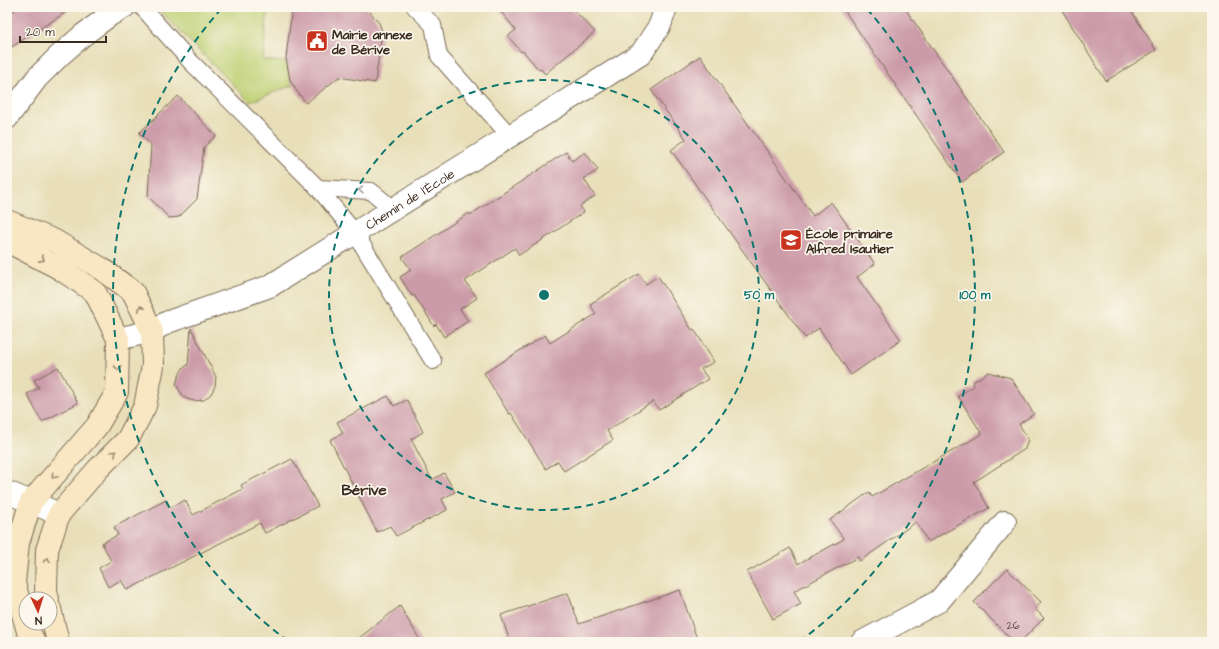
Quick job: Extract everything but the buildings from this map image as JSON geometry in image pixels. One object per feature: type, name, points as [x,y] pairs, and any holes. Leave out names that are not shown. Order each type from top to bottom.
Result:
[{"type":"main road","points":[[7,221],[55,241],[102,269],[134,292],[152,331],[153,366],[145,406],[128,439],[98,469],[58,514],[47,550],[46,591]]},
{"type":"main road","points":[[7,241],[59,268],[95,292],[118,339],[117,392],[97,426],[31,502],[18,543],[14,584],[27,628],[34,642]]},
{"type":"main road","points":[[55,631],[58,642]]},
{"type":"street","points":[[7,118],[37,78],[59,56],[83,35],[110,15],[124,7]]},
{"type":"street","name":"Chemin de l'École","points":[[118,339],[152,331],[168,322],[270,286],[641,54],[660,25],[666,7]]},
{"type":"street","points":[[7,492],[58,514]]},
{"type":"street","points":[[862,642],[939,601],[1005,522]]},
{"type":"lane","points":[[142,7],[189,60],[318,188],[355,233],[434,361]]},
{"type":"lane","points":[[415,7],[433,25],[439,56],[510,136]]},
{"type":"lane","points":[[318,188],[371,191],[393,210]]},
{"type":"green space","points":[[159,7],[268,7],[263,60],[286,62],[293,85],[250,102],[159,10]]},
{"type":"place","name":"Mairie annexe de Bérive","points":[[317,41]]},
{"type":"place","name":"École primaire Alfred Isautier","points":[[791,240]]},
{"type":"district","name":"Bérive","points":[[364,490]]}]
